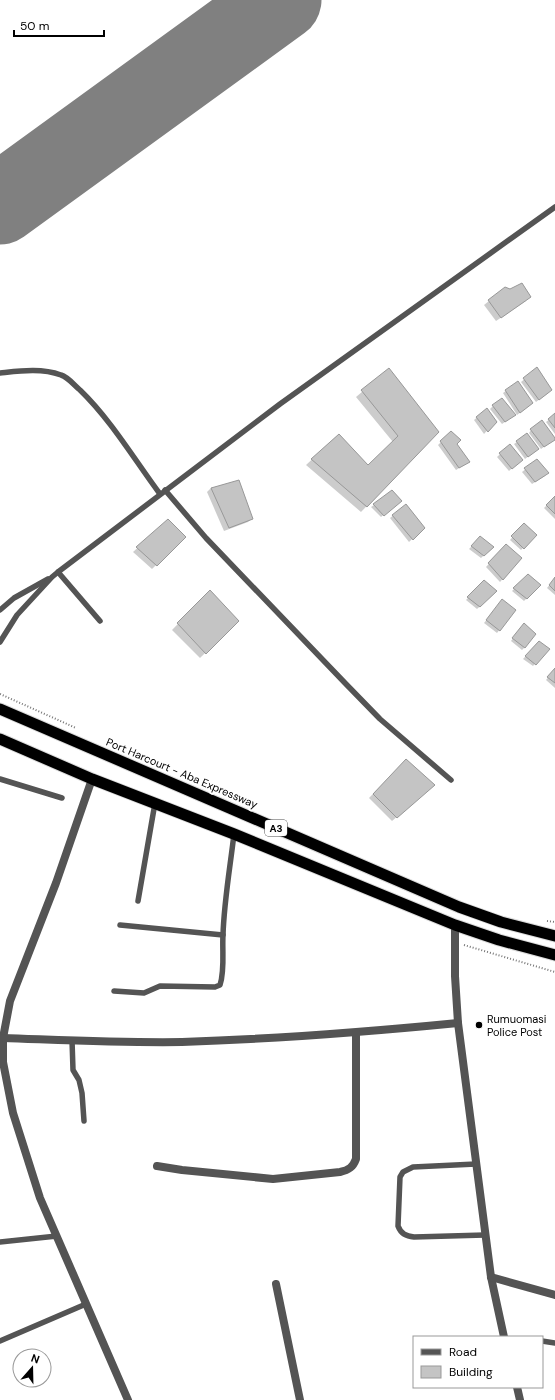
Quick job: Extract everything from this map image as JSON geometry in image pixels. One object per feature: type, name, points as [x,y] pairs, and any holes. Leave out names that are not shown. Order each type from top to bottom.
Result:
[{"type":"highway","name":"Port Harcourt - Aba Expressway","points":[[0,709],[459,907],[501,922],[555,936]]},
{"type":"highway","name":"A3","points":[[0,739],[92,779],[234,834],[455,925],[499,940],[555,955]]},
{"type":"street","points":[[92,779],[56,883],[10,1001],[3,1038],[4,1062],[12,1113],[40,1198],[128,1400]]},
{"type":"street","points":[[455,925],[455,976],[458,1023],[485,1236],[491,1277],[504,1336]]},
{"type":"street","points":[[3,1038],[182,1042],[356,1033],[458,1023]]},
{"type":"street","points":[[157,1166],[273,1179],[340,1172],[348,1170],[354,1166],[356,1159],[356,1033]]},
{"type":"street","points":[[491,1277],[555,1295]]},
{"type":"street","points":[[276,1284],[300,1400]]},
{"type":"street","points":[[517,1388],[520,1400]]},
{"type":"lane","points":[[0,642],[17,615],[58,572],[162,492],[293,395],[555,207]]},
{"type":"lane","points":[[0,373],[21,370],[47,371],[63,375],[93,403],[162,492],[344,683],[380,719],[451,780]]},
{"type":"lane","points":[[58,572],[100,621]]},
{"type":"lane","points":[[0,610],[14,598],[52,577]]},
{"type":"lane","points":[[0,779],[62,798]]},
{"type":"lane","points":[[138,901],[155,803]]},
{"type":"lane","points":[[114,991],[144,993],[160,986],[215,987],[220,984],[222,976],[223,935],[227,887],[234,834]]},
{"type":"lane","points":[[120,925],[223,935]]},
{"type":"lane","points":[[72,1040],[73,1070],[79,1080],[82,1092],[84,1121]]},
{"type":"lane","points":[[476,1164],[413,1167],[403,1172],[400,1177],[398,1226],[405,1236],[485,1236]]},
{"type":"lane","points":[[0,1242],[57,1236]]},
{"type":"lane","points":[[0,1341],[86,1304]]},
{"type":"lane","points":[[543,1342],[555,1343]]},
{"type":"path","points":[[456,943],[555,972]]},
{"type":"building","points":[[522,283],[531,297],[501,318],[488,300],[505,287],[510,289]]},
{"type":"building","points":[[537,367],[552,390],[539,400],[523,378]]},
{"type":"building","points":[[389,368],[439,432],[367,507],[311,459],[339,434],[368,465],[398,436],[361,390]]},
{"type":"building","points":[[518,381],[533,403],[520,413],[505,390]]},
{"type":"building","points":[[502,398],[516,415],[505,422],[492,405]]},
{"type":"building","points":[[487,408],[497,422],[488,432],[476,417]]},
{"type":"building","points":[[555,413],[555,428],[548,419]]},
{"type":"building","points":[[542,420],[555,438],[555,440],[544,447],[530,429]]},
{"type":"building","points":[[451,431],[461,440],[457,444],[470,462],[459,468],[440,441]]},
{"type":"building","points":[[527,433],[539,449],[528,457],[516,441]]},
{"type":"building","points":[[510,444],[523,460],[512,469],[499,453]]},
{"type":"building","points":[[537,459],[549,473],[535,482],[524,468]]},
{"type":"building","points":[[239,480],[253,519],[229,528],[211,488]]},
{"type":"building","points":[[392,490],[402,501],[384,516],[373,504]]},
{"type":"building","points":[[555,496],[555,514],[546,505]]},
{"type":"building","points":[[406,504],[425,528],[413,540],[392,515]]},
{"type":"building","points":[[168,519],[186,537],[157,566],[136,547]]},
{"type":"building","points":[[524,523],[537,535],[524,549],[511,536]]},
{"type":"building","points":[[480,536],[494,547],[484,556],[471,546]]},
{"type":"building","points":[[506,544],[522,558],[503,580],[488,563]]},
{"type":"building","points":[[528,574],[541,585],[527,599],[513,588]]},
{"type":"building","points":[[555,577],[555,591],[549,585]]},
{"type":"building","points":[[484,580],[497,591],[480,607],[467,597]]},
{"type":"building","points":[[210,590],[239,621],[206,654],[177,623]]},
{"type":"building","points":[[502,599],[516,610],[500,631],[486,620]]},
{"type":"building","points":[[524,623],[536,634],[525,648],[512,638]]},
{"type":"building","points":[[539,641],[550,649],[536,665],[525,656]]},
{"type":"building","points":[[555,668],[555,683],[547,677]]},
{"type":"building","points":[[406,759],[435,785],[397,818],[373,794]]},
{"type":"runway","points":[[0,204],[281,0]]},
{"type":"place","name":"Rumuomasi Police Post","points":[[479,1025]]}]
